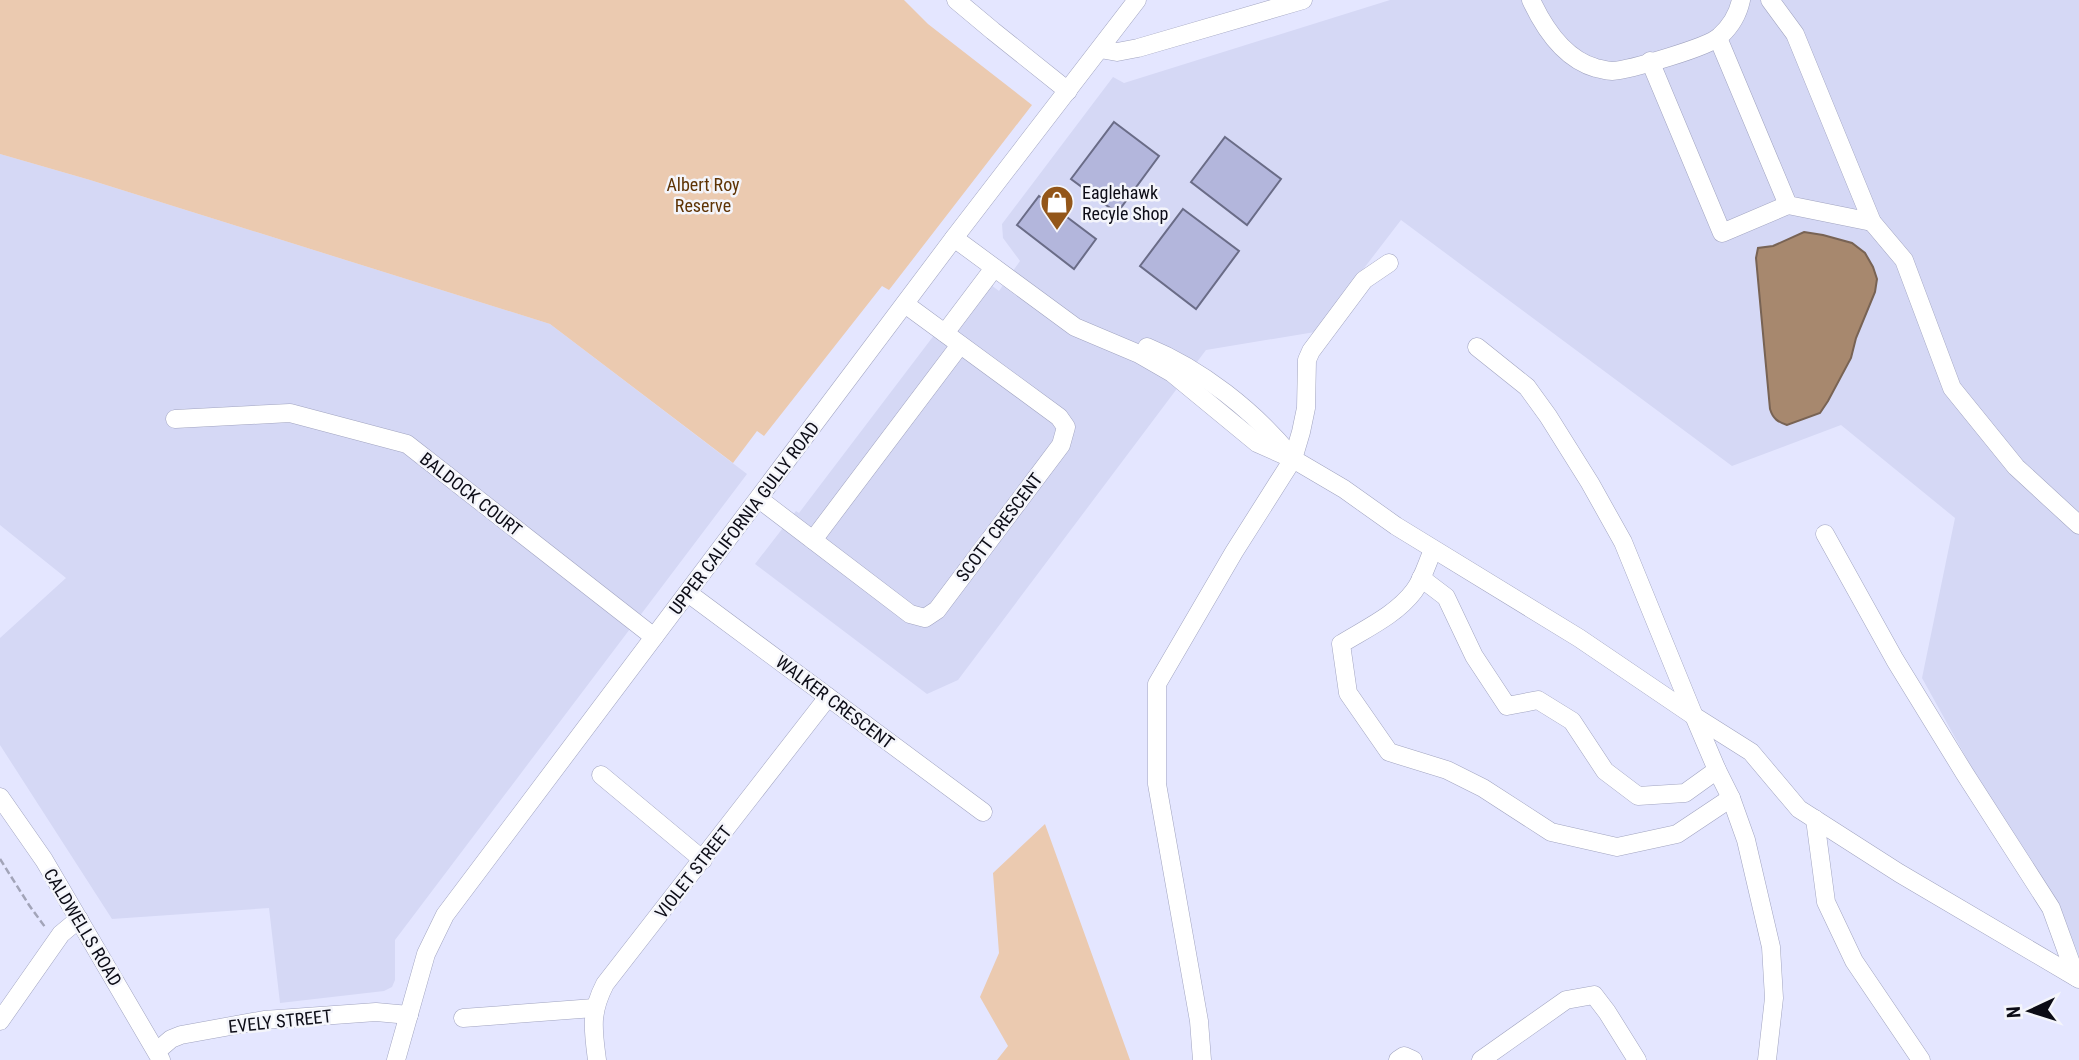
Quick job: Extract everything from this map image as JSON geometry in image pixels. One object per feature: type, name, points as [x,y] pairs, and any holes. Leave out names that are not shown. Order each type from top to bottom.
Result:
[{"type":"street","points":[[956,0],[1068,91]]},
{"type":"street","name":"UPPER CALIFORNIA GULLY ROAD","points":[[396,1060],[426,954],[445,915],[954,238],[1137,0]]},
{"type":"street","points":[[1100,49],[1117,52],[1138,48],[1303,0]]},
{"type":"street","points":[[1531,0],[1538,15],[1565,51],[1595,68],[1612,71],[1718,38],[1737,15],[1741,0]]},
{"type":"street","points":[[1770,0],[1795,34],[1872,222],[1904,260],[1952,388],[2016,467],[2079,525]]},
{"type":"street","points":[[1718,38],[1788,205]]},
{"type":"street","points":[[1650,61],[1722,233],[1788,205],[1872,222]]},
{"type":"street","points":[[954,238],[1057,313],[1091,324],[1186,365],[1275,437],[1293,459],[1344,489],[1433,550],[1579,638],[1751,752],[1799,809],[1899,873],[2077,978]]},
{"type":"street","points":[[1202,1060],[1199,1021],[1157,784],[1157,684],[1234,552],[1293,459],[1306,408],[1307,360],[1311,351],[1364,281],[1390,262]]},
{"type":"street","points":[[945,333],[993,268]]},
{"type":"street","name":"SCOTT CRESCENT","points":[[759,499],[910,614],[925,618],[932,615],[945,599],[1061,444],[1066,427],[1059,417],[905,304]]},
{"type":"street","points":[[813,540],[960,345]]},
{"type":"street","points":[[1477,347],[1527,387],[1548,416],[1623,542],[1694,716],[1731,798],[1746,839],[1771,947],[1774,998],[1767,1060]]},
{"type":"street","name":"BALDOCK COURT","points":[[175,419],[290,413],[407,444],[654,637]]},
{"type":"street","points":[[1825,534],[1895,660],[2051,908],[2077,978]]},
{"type":"street","points":[[1433,550],[1415,590],[1388,615],[1341,644],[1348,693],[1389,752],[1447,770],[1483,788],[1551,832],[1617,847],[1677,834],[1731,798]]},
{"type":"street","points":[[1421,578],[1446,597],[1474,656],[1507,706],[1538,699],[1572,721],[1605,771],[1638,796],[1685,793],[1717,769]]},
{"type":"street","name":"WALKER CRESCENT","points":[[688,593],[983,812]]},
{"type":"street","name":"VIOLET STREET","points":[[597,1060],[594,1008],[605,984],[828,697]]},
{"type":"street","points":[[601,775],[703,860]]},
{"type":"street","name":"CALDWELLS ROAD","points":[[0,797],[44,860],[159,1056]]},
{"type":"street","points":[[1815,819],[1826,902],[1854,961],[1921,1060]]},
{"type":"street","points":[[0,1021],[56,940],[79,919]]},
{"type":"street","points":[[1480,1060],[1566,1000],[1594,995],[1637,1060]]},
{"type":"street","points":[[463,1018],[594,1008]]},
{"type":"street","name":"EVELY STREET","points":[[159,1056],[171,1039],[181,1035],[264,1020],[376,1012],[409,1015]]},
{"type":"street","points":[[1398,1060],[1404,1056],[1413,1060]]},
{"type":"path","points":[[0,859],[29,905],[56,940]]},
{"type":"shaded area","points":[[1390,0],[2079,0],[2079,961],[1922,678],[1955,518],[1841,425],[1732,466],[1401,220],[1315,332],[1206,350],[958,680],[927,694],[755,564],[796,511],[799,513],[979,276],[999,291],[1020,261],[1003,238],[1002,224],[1113,77],[1124,83]]},
{"type":"shaded area","points":[[0,154],[550,324],[747,474],[395,940],[395,980],[392,987],[384,991],[280,1003],[269,908],[112,919],[0,745],[0,638],[66,578],[0,525]]},
{"type":"shaded area","points":[[1804,232],[1852,243],[1865,253],[1877,279],[1875,292],[1856,338],[1851,358],[1828,401],[1820,413],[1787,425],[1776,420],[1770,409],[1756,258],[1758,248],[1773,246]]},
{"type":"green space","name":"Albert Roy Reserve","points":[[0,0],[904,0],[928,24],[1032,105],[889,290],[882,286],[764,436],[757,431],[733,463],[550,324],[0,154]]},
{"type":"green space","points":[[1045,824],[1130,1060],[997,1060],[1008,1046],[980,997],[999,953],[993,873]]},
{"type":"building","points":[[1114,122],[1159,156],[1117,213],[1071,179]]},
{"type":"building","points":[[1225,137],[1281,179],[1247,225],[1191,182]]},
{"type":"building","points":[[1039,196],[1096,239],[1074,269],[1017,225]]},
{"type":"building","points":[[1183,209],[1239,251],[1196,309],[1140,266]]},
{"type":"place","name":"Eaglehawk Recyle Shop","points":[[1057,232]]}]
